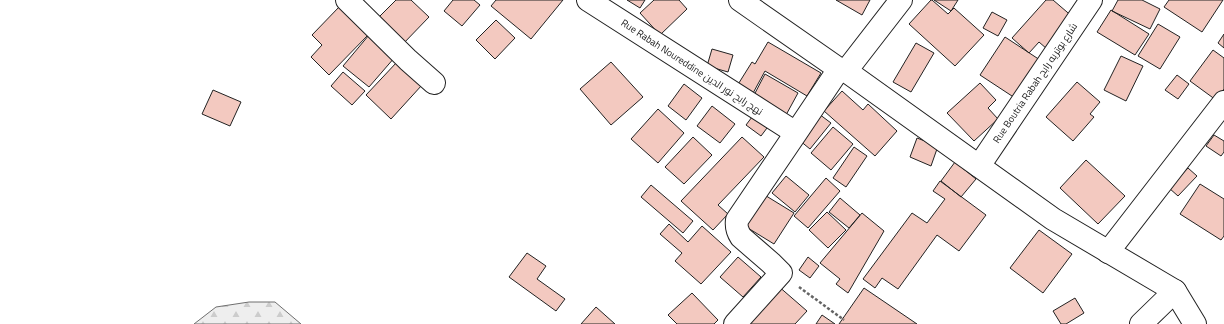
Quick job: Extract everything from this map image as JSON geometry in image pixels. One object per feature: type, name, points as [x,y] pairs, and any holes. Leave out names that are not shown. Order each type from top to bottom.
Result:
[{"type":"street","points":[[347,0],[408,60],[434,83]]},
{"type":"street","name":"Rue Rabah Noureddine نهج رابح نور الدين","points":[[588,0],[796,133]]},
{"type":"street","points":[[740,0],[1054,219],[1174,290],[1195,324]]},
{"type":"street","points":[[735,324],[781,273],[741,237],[736,226],[737,220],[796,133],[842,70],[901,0]]},
{"type":"street","name":"Rue Boutria Rabah شارع بوتريه رابح","points":[[979,166],[1091,0]]},
{"type":"street","points":[[1108,252],[1224,102]]},
{"type":"street","points":[[1141,324],[1174,290]]},
{"type":"path","points":[[781,273],[844,320]]},
{"type":"green space","points":[[249,302],[275,302],[301,324],[194,324],[216,307]]},
{"type":"building","points":[[396,0],[411,0],[429,17],[401,46],[375,21]]},
{"type":"building","points":[[453,0],[474,0],[480,5],[462,26],[444,11]]},
{"type":"building","points":[[496,0],[563,0],[531,39],[491,6]]},
{"type":"building","points":[[627,0],[645,0],[640,8]]},
{"type":"building","points":[[654,0],[679,0],[687,9],[660,35],[640,13]]},
{"type":"building","points":[[836,0],[870,0],[862,15]]},
{"type":"building","points":[[931,0],[948,14],[954,8],[984,35],[955,66],[909,24]]},
{"type":"building","points":[[934,0],[958,0],[951,11]]},
{"type":"building","points":[[1046,0],[1053,0],[1074,18],[1047,49],[1039,42],[1029,53],[1012,38]]},
{"type":"building","points":[[1118,0],[1142,0],[1160,9],[1150,29],[1112,11]]},
{"type":"building","points":[[1169,0],[1223,0],[1202,32],[1164,7]]},
{"type":"building","points":[[340,6],[369,34],[329,75],[311,57],[322,45],[312,35]]},
{"type":"building","points":[[1111,10],[1149,34],[1135,55],[1097,32]]},
{"type":"building","points":[[992,12],[1007,20],[998,36],[983,28]]},
{"type":"building","points":[[496,20],[515,38],[495,59],[476,40]]},
{"type":"building","points":[[1158,24],[1180,37],[1160,69],[1138,56]]},
{"type":"building","points":[[1224,34],[1224,48],[1218,43]]},
{"type":"building","points":[[369,35],[395,57],[369,87],[343,66]]},
{"type":"building","points":[[1005,37],[1040,60],[1015,98],[980,75]]},
{"type":"building","points":[[768,42],[821,73],[807,96],[765,71],[752,95],[737,86],[752,62],[755,64]]},
{"type":"building","points":[[916,43],[934,53],[911,92],[893,82]]},
{"type":"building","points":[[712,49],[733,55],[728,72],[707,66]]},
{"type":"building","points":[[1213,50],[1224,58],[1224,89],[1216,100],[1190,81]]},
{"type":"building","points":[[1121,56],[1143,66],[1126,101],[1104,90]]},
{"type":"building","points":[[397,62],[422,85],[391,119],[366,95]]},
{"type":"building","points":[[611,62],[643,97],[611,125],[580,89]]},
{"type":"building","points":[[343,72],[365,91],[352,105],[331,86]]},
{"type":"building","points":[[765,74],[798,93],[786,115],[753,97]]},
{"type":"building","points":[[1177,75],[1189,84],[1178,99],[1165,90]]},
{"type":"building","points":[[1077,82],[1100,102],[1090,114],[1094,117],[1073,141],[1046,117]]},
{"type":"building","points":[[980,83],[996,100],[988,108],[998,119],[974,141],[947,113]]},
{"type":"building","points":[[684,84],[702,98],[686,120],[668,106]]},
{"type":"building","points":[[213,90],[241,102],[230,126],[202,114]]},
{"type":"building","points":[[842,91],[863,110],[868,104],[897,131],[875,156],[824,111]]},
{"type":"building","points":[[712,106],[735,124],[720,143],[697,126]]},
{"type":"building","points":[[658,109],[684,133],[658,163],[631,139]]},
{"type":"building","points":[[755,113],[770,124],[761,136],[746,125]]},
{"type":"building","points":[[819,114],[831,123],[810,149],[799,140]]},
{"type":"building","points":[[833,127],[853,144],[831,170],[811,153]]},
{"type":"building","points":[[1214,135],[1224,141],[1224,152],[1221,156],[1206,146]]},
{"type":"building","points":[[693,137],[712,155],[684,184],[665,167]]},
{"type":"building","points":[[742,137],[764,157],[718,205],[728,214],[713,230],[681,201]]},
{"type":"building","points":[[917,138],[938,146],[931,166],[910,157]]},
{"type":"building","points":[[854,147],[867,156],[846,187],[833,178]]},
{"type":"building","points":[[1086,160],[1125,196],[1098,224],[1060,188]]},
{"type":"building","points":[[955,162],[976,179],[961,197],[941,181]]},
{"type":"building","points":[[1188,168],[1197,176],[1178,196],[1169,188]]},
{"type":"building","points":[[786,176],[809,195],[795,212],[772,193]]},
{"type":"building","points":[[826,178],[840,191],[808,228],[794,216]]},
{"type":"building","points":[[940,181],[986,215],[959,251],[937,235],[898,289],[882,278],[875,288],[863,279],[912,213],[927,223],[945,199],[933,191]]},
{"type":"building","points":[[1200,184],[1224,199],[1224,236],[1221,240],[1180,214]]},
{"type":"building","points":[[651,185],[693,221],[683,233],[641,197]]},
{"type":"building","points":[[763,194],[794,213],[774,244],[743,225]]},
{"type":"building","points":[[840,198],[860,215],[849,228],[829,212]]},
{"type":"building","points":[[827,212],[846,230],[828,248],[809,230]]},
{"type":"building","points":[[862,213],[884,231],[848,293],[836,284],[840,279],[820,263]]},
{"type":"building","points":[[669,224],[688,242],[702,226],[731,252],[701,284],[675,261],[682,253],[660,234]]},
{"type":"building","points":[[1039,230],[1072,254],[1043,293],[1010,268]]},
{"type":"building","points":[[527,253],[546,266],[537,279],[565,299],[556,311],[509,277]]},
{"type":"building","points":[[738,257],[761,277],[743,297],[720,277]]},
{"type":"building","points":[[808,257],[819,266],[810,278],[799,270]]},
{"type":"building","points":[[777,285],[807,311],[795,324],[744,324]]},
{"type":"building","points":[[864,288],[917,324],[839,324]]},
{"type":"building","points":[[692,293],[718,320],[714,324],[677,324],[668,315]]},
{"type":"building","points":[[1075,298],[1084,313],[1066,324],[1061,324],[1053,311]]},
{"type":"building","points":[[596,307],[615,324],[581,324]]},
{"type":"building","points":[[822,315],[835,324],[816,324]]}]
